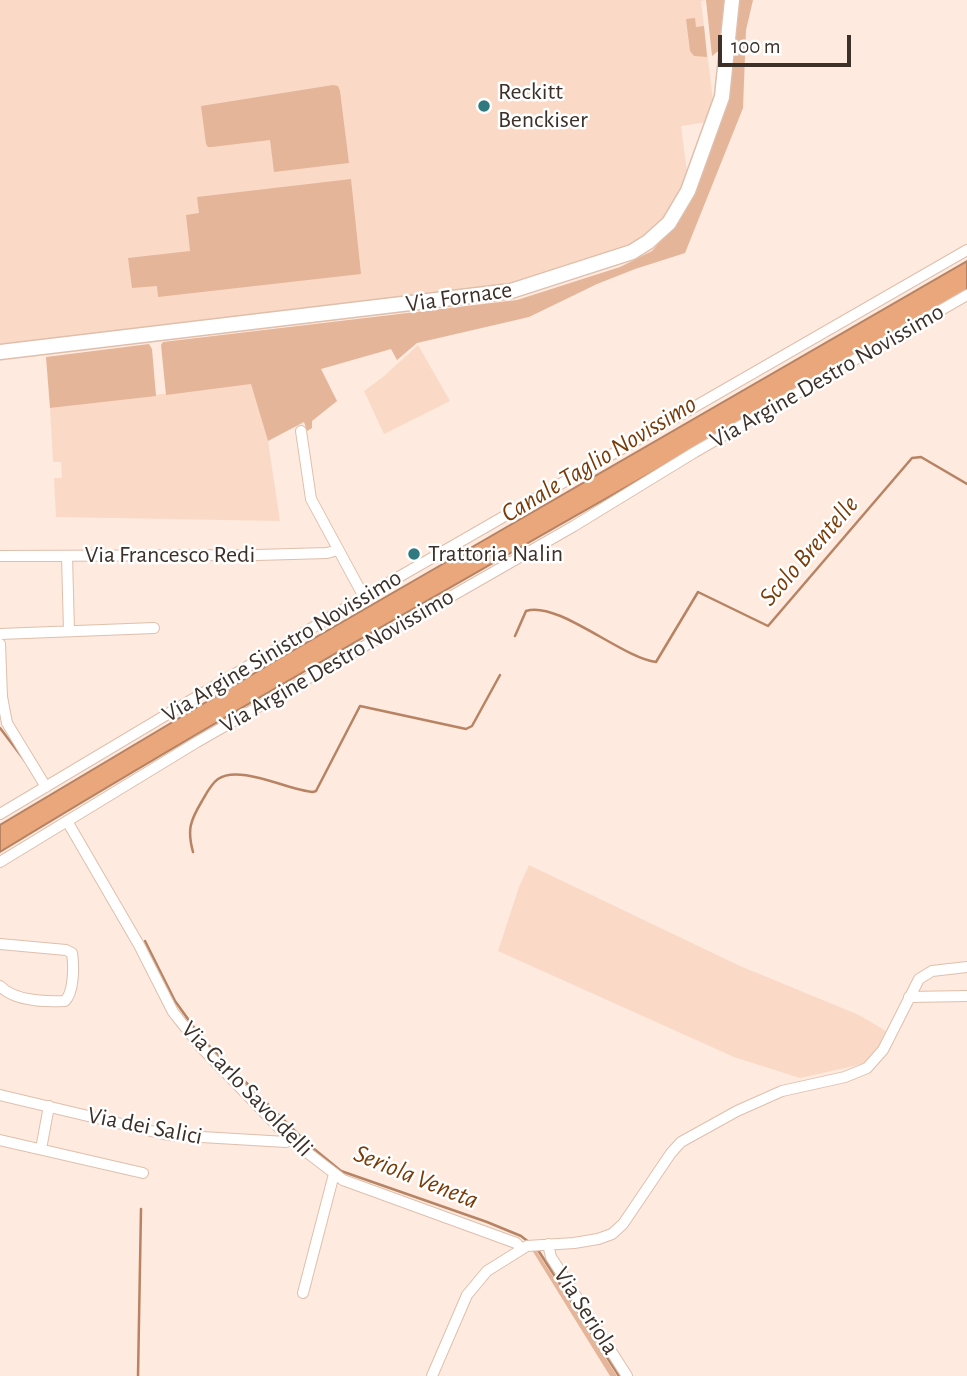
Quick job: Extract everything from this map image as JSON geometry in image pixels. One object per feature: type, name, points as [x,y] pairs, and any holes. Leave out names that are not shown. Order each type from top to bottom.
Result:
[{"type":"street","name":"Via Fornace","points":[[0,352],[511,291],[632,252],[648,243],[669,223],[688,191],[722,97],[732,0]]},
{"type":"street","name":"Via Argine Sinistro Novissimo","points":[[0,814],[364,597],[967,250]]},
{"type":"street","name":"Via Argine Destro Novissimo","points":[[0,862],[197,742],[574,526],[695,452],[967,295]]},
{"type":"street","points":[[301,431],[311,499],[364,597]]},
{"type":"street","name":"Via Francesco Redi","points":[[0,556],[304,554],[338,550]]},
{"type":"street","points":[[66,556],[69,631]]},
{"type":"street","points":[[0,634],[154,628]]},
{"type":"street","points":[[0,644],[2,697],[7,723],[46,787]]},
{"type":"street","name":"Via Carlo Savoldelli","points":[[67,821],[139,945],[173,1012],[200,1046],[291,1140],[334,1174],[362,1188],[528,1247]]},
{"type":"street","points":[[0,944],[66,950],[72,953],[73,961],[70,994],[65,1001],[24,998],[5,991],[0,986]]},
{"type":"street","points":[[432,1376],[473,1286],[487,1271],[528,1247],[598,1239],[616,1231],[671,1153],[688,1137],[782,1091],[845,1077],[867,1068],[883,1051],[916,982],[928,972],[967,967]]},
{"type":"street","points":[[909,997],[925,999],[967,996]]},
{"type":"street","name":"Via dei Salici","points":[[0,1095],[168,1135],[286,1142],[291,1140]]},
{"type":"street","points":[[41,1149],[49,1106]]},
{"type":"street","points":[[0,1140],[143,1173]]},
{"type":"street","points":[[303,1293],[334,1174]]},
{"type":"street","name":"Via Seriola","points":[[548,1244],[551,1257],[627,1376]]},
{"type":"shaded area","points":[[0,0],[707,0],[701,1],[714,109],[707,122],[681,126],[687,173],[676,205],[643,242],[515,284],[0,346]]},
{"type":"shaded area","points":[[706,0],[725,0],[721,49],[712,56]]},
{"type":"shaded area","points":[[737,0],[753,0],[746,30],[743,108],[685,253],[597,284],[529,317],[417,343],[397,360],[391,349],[321,369],[337,401],[312,421],[312,428],[307,431],[304,422],[268,441],[251,384],[166,395],[161,345],[163,342],[517,300],[620,267],[652,251],[675,224],[719,125]]},
{"type":"shaded area","points":[[695,18],[696,27],[704,26],[707,57],[694,56],[690,51],[686,19]]},
{"type":"shaded area","points":[[338,86],[340,91],[349,163],[274,172],[270,140],[212,147],[206,144],[201,106]]},
{"type":"shaded area","points":[[351,179],[361,274],[158,297],[157,286],[132,288],[128,258],[190,251],[186,215],[199,213],[197,197]]},
{"type":"shaded area","points":[[967,261],[967,290],[240,709],[0,852],[0,825],[280,658]]},
{"type":"shaded area","points":[[149,344],[152,349],[156,396],[50,408],[46,357]]},
{"type":"shaded area","points":[[418,345],[450,401],[384,434],[364,391]]},
{"type":"shaded area","points":[[251,383],[268,441],[280,521],[56,517],[54,478],[62,478],[61,462],[53,462],[50,408]]},
{"type":"shaded area","points":[[529,865],[740,966],[859,1015],[886,1031],[878,1049],[863,1064],[800,1078],[734,1057],[498,951]]},
{"type":"shaded area","points":[[532,1250],[536,1250],[617,1376],[610,1376]]},
{"type":"waterway","name":"Scolo Brentelle","points":[[515,636],[526,611],[539,610],[572,621],[626,651],[656,662],[698,592],[768,626],[912,458],[921,457],[967,484]]},
{"type":"waterway","name":"Scolo Brentelle","points":[[193,852],[190,838],[192,820],[207,792],[218,779],[238,774],[316,791],[360,706],[466,729],[472,726],[500,675]]},
{"type":"waterway","name":"Seriola Veneta","points":[[0,728],[25,761]]},
{"type":"waterway","name":"Seriola Veneta","points":[[145,941],[175,1001],[203,1040],[308,1144],[341,1171],[487,1222],[521,1236],[530,1243]]},
{"type":"waterway","name":"Scolo Brentelle","points":[[138,1376],[141,1209]]},
{"type":"waterway","name":"Seriola Veneta","points":[[538,1250],[619,1376]]},
{"type":"place","name":"Reckitt Benckiser","points":[[484,106]]},
{"type":"place","name":"Trattoria Nalin","points":[[414,554]]},
{"type":"water label","name":"Canale Taglio Novissimo","points":[[599,459]]}]
